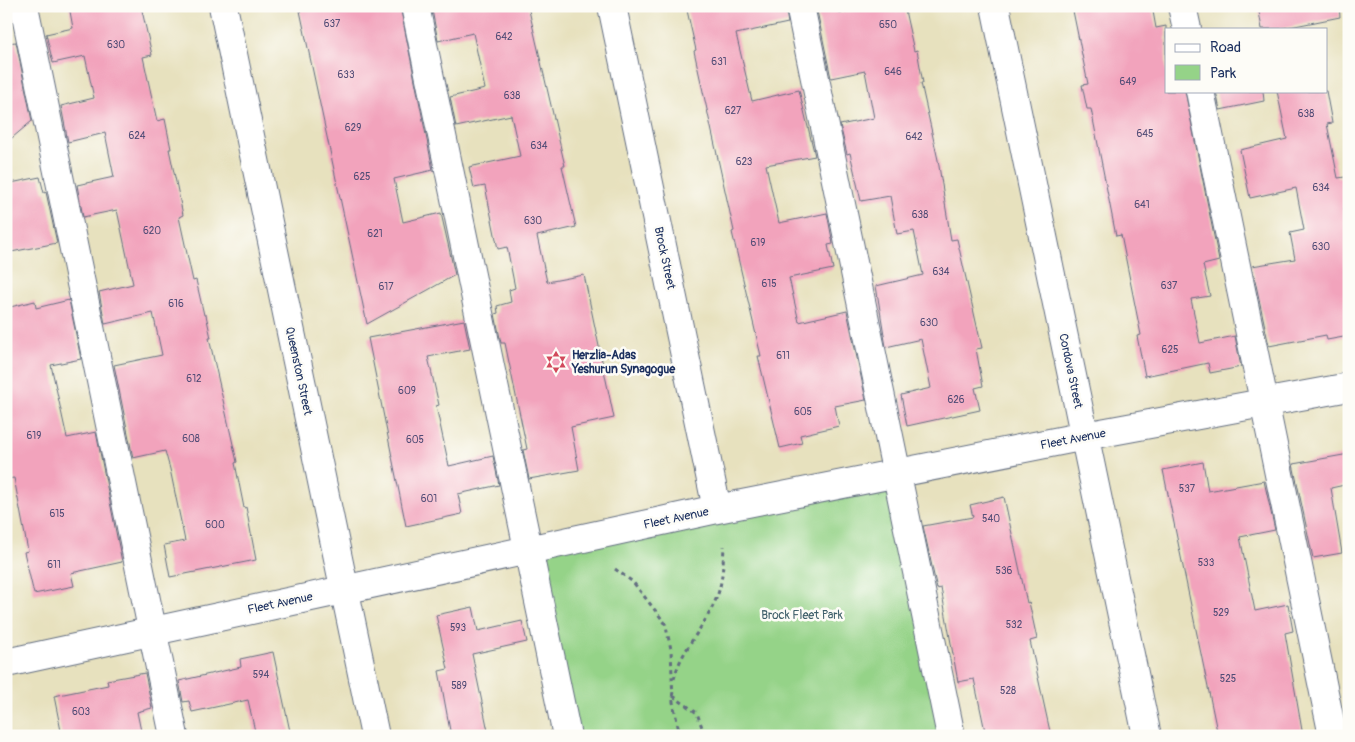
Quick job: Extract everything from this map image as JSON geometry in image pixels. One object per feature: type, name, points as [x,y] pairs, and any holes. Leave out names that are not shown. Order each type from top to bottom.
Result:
[{"type":"street","points":[[24,6],[174,736]]},
{"type":"street","name":"Queenston Street","points":[[223,6],[374,736]]},
{"type":"street","points":[[415,6],[567,736]]},
{"type":"street","name":"Brock Street","points":[[612,6],[717,509]]},
{"type":"street","points":[[800,6],[951,736]]},
{"type":"street","name":"Cordova Street","points":[[994,6],[1147,736]]},
{"type":"street","points":[[1182,6],[1187,28]]},
{"type":"street","points":[[1200,92],[1333,736]]},
{"type":"street","name":"Fleet Avenue","points":[[6,663],[717,509],[1085,436],[1349,387]]},
{"type":"path","points":[[673,684],[682,659],[716,599],[720,584],[724,546]]},
{"type":"path","points":[[615,569],[633,582],[664,623],[671,649],[673,696],[680,736]]},
{"type":"path","points":[[673,696],[697,713],[705,736]]},
{"type":"green space","name":"Brock Fleet Park","points":[[896,473],[951,736],[567,736],[528,549]]},
{"type":"building","points":[[69,6],[141,6],[152,55],[143,57],[157,121],[165,119],[171,149],[169,149],[183,215],[179,217],[193,281],[196,280],[204,315],[206,315],[211,338],[209,338],[237,462],[235,463],[256,560],[170,577],[164,545],[185,541],[170,469],[165,451],[133,458],[114,365],[162,355],[153,313],[105,324],[99,292],[133,284],[117,210],[83,217],[77,185],[114,177],[105,133],[68,142],[61,106],[94,98],[85,56],[53,63],[46,34],[73,28]]},
{"type":"building","points":[[299,6],[400,6],[433,170],[394,179],[403,222],[441,213],[455,275],[367,324]]},
{"type":"building","points":[[446,6],[528,6],[565,166],[562,166],[576,227],[537,236],[547,282],[584,275],[614,418],[571,427],[579,470],[529,479],[523,450],[527,449],[505,343],[501,343],[495,314],[498,313],[497,306],[511,302],[509,290],[515,288],[507,247],[498,249],[485,186],[474,188],[469,167],[520,156],[511,115],[456,127],[450,97],[485,89],[473,33],[438,41],[432,10]]},
{"type":"building","points":[[686,6],[785,6],[788,23],[736,34],[752,101],[799,90],[815,156],[766,165],[779,223],[827,213],[833,244],[828,245],[833,269],[789,278],[799,322],[847,311],[866,400],[835,406],[839,426],[800,435],[802,443],[780,448],[758,356],[761,356],[732,232],[734,231],[694,51],[696,50]]},
{"type":"building","points":[[816,6],[839,6],[840,13],[871,6],[904,6],[914,51],[917,50],[923,83],[921,83],[938,160],[951,240],[957,239],[982,348],[976,349],[983,386],[975,388],[980,410],[907,426],[901,395],[931,388],[921,339],[886,347],[876,286],[923,275],[914,231],[897,234],[890,196],[861,201],[850,153],[847,154],[840,125],[874,118],[865,71],[831,78]]},
{"type":"building","points":[[1072,6],[1152,6],[1156,28],[1166,26],[1165,92],[1185,92],[1219,261],[1203,265],[1210,296],[1191,299],[1200,343],[1235,336],[1241,367],[1210,373],[1208,363],[1145,376],[1137,336],[1141,335],[1121,235],[1116,236],[1091,109],[1087,109],[1082,85],[1088,84]]},
{"type":"building","points":[[1258,6],[1339,6],[1340,17],[1285,28],[1262,28]]},
{"type":"building","points":[[16,42],[32,121],[6,143],[6,43]]},
{"type":"building","points":[[1216,92],[1263,92],[1264,101],[1220,110]]},
{"type":"building","points":[[1277,92],[1326,92],[1332,123],[1327,124],[1338,178],[1345,177],[1349,195],[1349,207],[1344,208],[1349,232],[1349,336],[1327,340],[1326,335],[1269,346],[1252,266],[1295,259],[1290,233],[1304,230],[1296,188],[1250,198],[1240,150],[1287,139]]},
{"type":"building","points":[[40,177],[44,193],[46,192],[57,243],[6,253],[6,184]]},
{"type":"building","points":[[69,300],[81,359],[51,365],[67,438],[96,432],[122,562],[71,573],[74,586],[34,594],[24,552],[28,551],[14,478],[6,479],[6,308],[35,301],[36,308]]},
{"type":"building","points":[[464,320],[470,349],[428,357],[439,405],[436,406],[449,466],[493,456],[499,485],[458,494],[462,514],[406,526],[368,338]]},
{"type":"building","points":[[1349,454],[1349,484],[1331,488],[1342,553],[1313,558],[1293,464]]},
{"type":"building","points":[[1203,462],[1208,491],[1264,481],[1275,530],[1240,537],[1255,611],[1288,604],[1293,631],[1285,633],[1303,736],[1218,736],[1163,470]]},
{"type":"building","points":[[1004,497],[1027,603],[1029,602],[1037,639],[1030,641],[1051,736],[986,736],[974,679],[958,682],[941,588],[937,589],[923,526],[973,517],[970,505]]},
{"type":"building","points":[[473,607],[478,631],[522,621],[527,642],[472,654],[489,736],[451,736],[439,671],[448,669],[436,615]]},
{"type":"building","points":[[273,652],[291,736],[256,736],[248,700],[192,712],[189,701],[183,702],[179,681],[241,667],[240,659]]},
{"type":"building","points":[[145,673],[152,708],[137,712],[142,736],[62,736],[54,696],[108,685],[107,680]]},
{"type":"place","name":"Herzlia-Adas Yeshurun Synagogue","points":[[556,362]]}]
